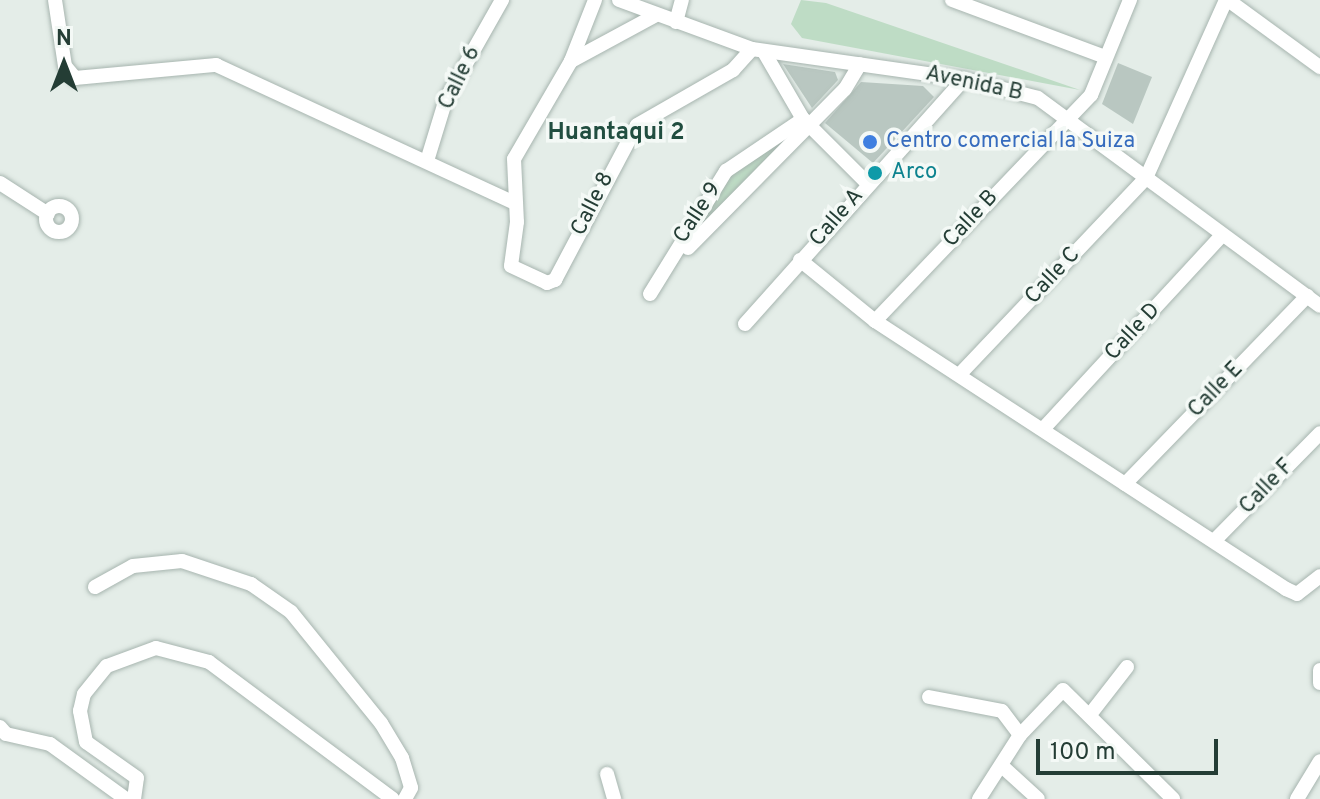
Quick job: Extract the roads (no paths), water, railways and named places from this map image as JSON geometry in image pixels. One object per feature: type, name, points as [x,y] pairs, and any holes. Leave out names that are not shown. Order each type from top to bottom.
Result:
[{"type":"street","points":[[55,0],[65,66],[79,79],[216,65],[515,203],[513,172],[521,141],[571,61],[595,0]]},
{"type":"street","name":"Calle 6","points":[[427,161],[446,99],[502,0]]},
{"type":"street","name":"Avenida B","points":[[619,0],[758,51],[964,79],[1038,98],[1221,236],[1320,306]]},
{"type":"street","points":[[676,22],[682,0]]},
{"type":"street","points":[[952,0],[1105,57]]},
{"type":"street","name":"Calle B","points":[[875,321],[1066,117],[1091,95],[1130,0]]},
{"type":"street","points":[[1227,0],[1320,67]]},
{"type":"street","name":"Calle C","points":[[960,374],[1146,178],[1227,0]]},
{"type":"street","points":[[571,61],[656,15]]},
{"type":"street","points":[[758,51],[806,122],[868,184]]},
{"type":"street","name":"Calle 8","points":[[515,203],[511,266],[547,283],[555,280],[637,125],[733,70],[758,51]]},
{"type":"street","points":[[688,248],[860,64]]},
{"type":"street","name":"Calle A","points":[[745,324],[964,79]]},
{"type":"street","name":"Calle 9","points":[[650,294],[726,171],[806,122]]},
{"type":"street","points":[[0,183],[48,214]]},
{"type":"street","name":"Calle D","points":[[1044,428],[1221,236]]},
{"type":"street","points":[[800,260],[875,321],[1297,594],[1320,576]]},
{"type":"street","name":"Calle E","points":[[1125,484],[1307,296]]},
{"type":"street","name":"Calle F","points":[[1214,541],[1320,433]]},
{"type":"street","points":[[95,587],[133,566],[182,561],[251,584],[291,612],[361,697],[402,758],[404,778],[411,788],[406,799]]},
{"type":"street","points":[[134,799],[137,778],[86,742],[80,711],[84,694],[107,666],[156,648],[209,662],[368,786],[390,796],[392,779],[404,778]]},
{"type":"street","points":[[1092,712],[1127,667]]},
{"type":"street","points":[[1320,670],[1320,683]]},
{"type":"street","points":[[979,799],[1003,767],[1020,735],[1063,690],[1092,712],[1173,799]]},
{"type":"street","points":[[929,697],[1002,711],[1020,735]]},
{"type":"street","points":[[0,727],[6,734],[50,744],[126,799]]},
{"type":"street","points":[[1297,799],[1320,761]]},
{"type":"street","points":[[1003,767],[1038,799]]},
{"type":"street","points":[[607,774],[614,799]]},
{"type":"place","name":"Centro comercial la Suiza","points":[[870,142]]},
{"type":"place","name":"Arco","points":[[875,173]]},
{"type":"district","name":"Huantaqui 2","points":[[616,134]]}]
